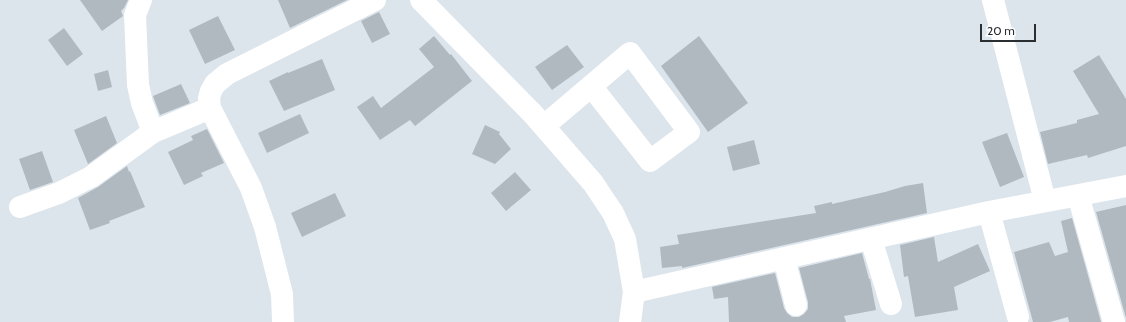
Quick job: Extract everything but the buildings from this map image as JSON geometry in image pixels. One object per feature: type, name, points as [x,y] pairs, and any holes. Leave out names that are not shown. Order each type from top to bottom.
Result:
[{"type":"street","points":[[141,0],[135,15],[138,85],[142,104],[153,132]]},
{"type":"street","points":[[283,322],[282,294],[266,227],[251,188],[210,108],[209,98],[211,91],[215,84],[227,74],[375,0]]},
{"type":"street","points":[[421,0],[544,126],[593,183],[613,213],[625,238],[634,292],[630,322]]},
{"type":"street","points":[[993,0],[1045,201]]},
{"type":"street","points":[[544,126],[591,86],[630,53],[689,132],[650,161],[591,86]]},
{"type":"street","points":[[20,207],[59,193],[90,177],[153,132],[210,108]]},
{"type":"street","points":[[634,292],[989,212],[1126,186]]},
{"type":"street","points":[[1078,195],[1114,322]]},
{"type":"street","points":[[989,212],[1018,317]]},
{"type":"street","points":[[871,239],[891,304]]},
{"type":"street","points":[[784,258],[796,305]]}]
